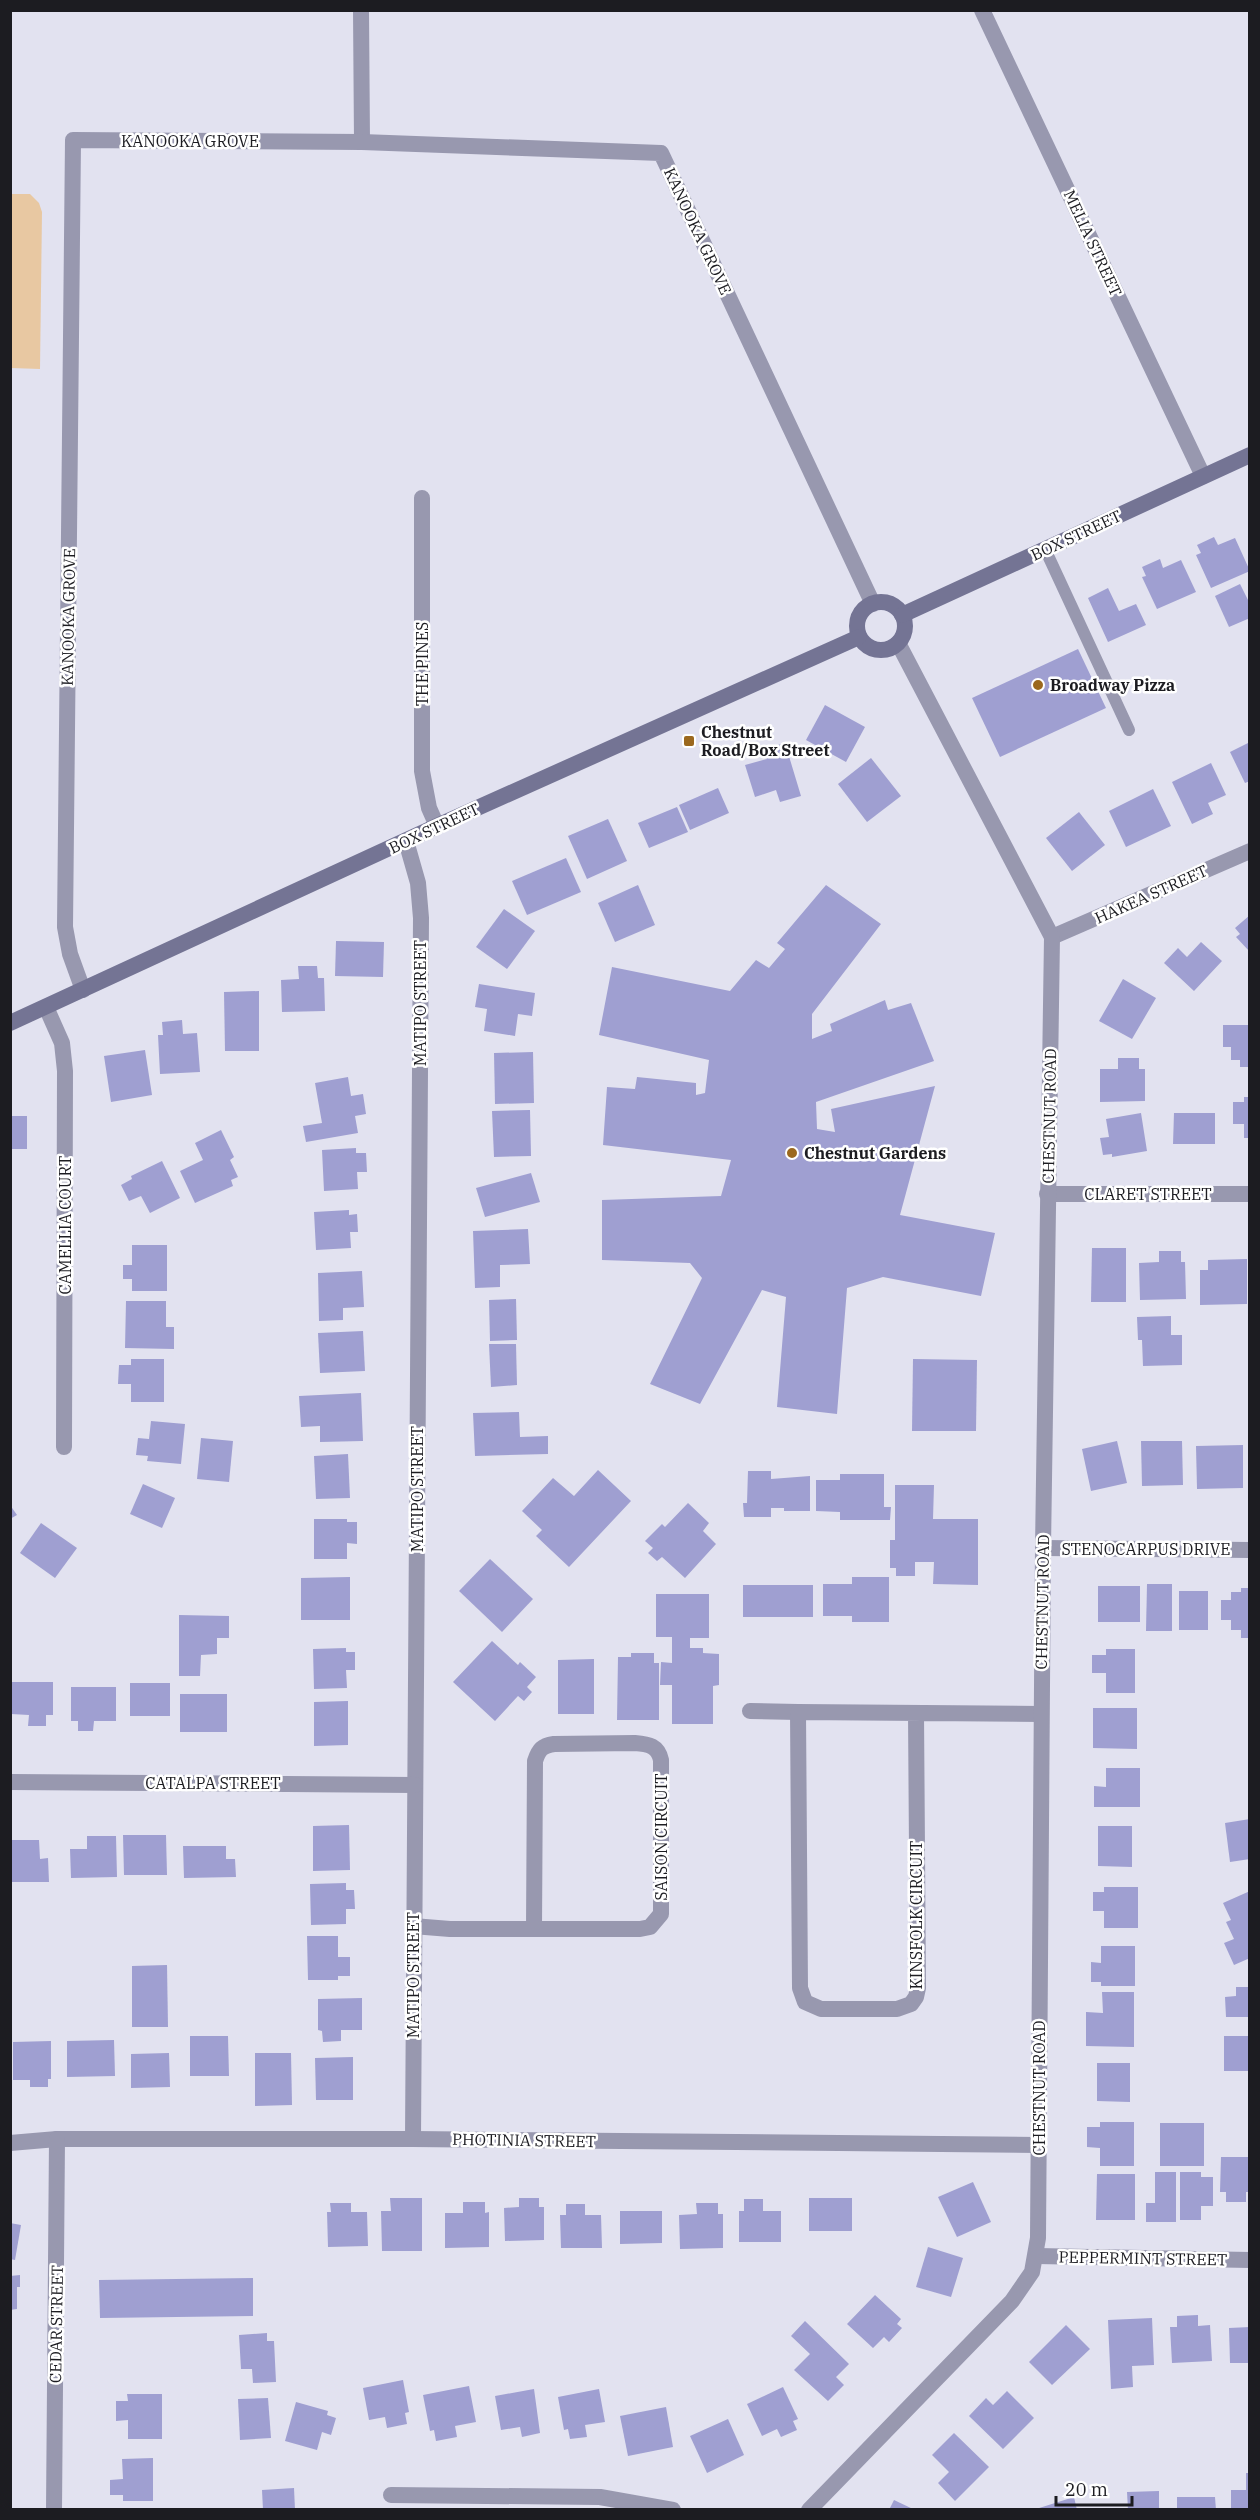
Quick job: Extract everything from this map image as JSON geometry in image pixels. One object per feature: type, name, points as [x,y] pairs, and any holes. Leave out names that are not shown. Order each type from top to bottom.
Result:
[{"type":"main road","name":"BOX STREET","points":[[902,615],[1250,455]]},
{"type":"main road","points":[[873,604],[890,604],[902,615],[904,631],[898,643],[891,648],[875,650],[867,646],[859,637],[858,620],[861,613],[873,604]]},
{"type":"main road","name":"BOX STREET","points":[[10,1023],[437,826],[859,637]]},
{"type":"street","points":[[361,10],[362,142]]},
{"type":"street","name":"MELIA STREET","points":[[982,10],[1203,476]]},
{"type":"street","name":"KANOOKA GROVE","points":[[83,990],[70,954],[65,927],[73,140],[362,142],[661,153],[873,604]]},
{"type":"street","name":"THE PINES","points":[[422,498],[422,771],[429,808],[437,826]]},
{"type":"street","name":"CHESTNUT ROAD","points":[[809,2510],[1011,2301],[1032,2272],[1036,2256],[1047,1194],[1052,938],[898,643]]},
{"type":"street","name":"MATIPO STREET","points":[[406,841],[418,883],[420,909],[413,2139]]},
{"type":"street","name":"HAKEA STREET","points":[[1052,938],[1250,851]]},
{"type":"street","name":"CAMELLIA COURT","points":[[46,1007],[62,1043],[65,1071],[64,1447]]},
{"type":"street","name":"CLARET STREET","points":[[1047,1194],[1250,1194]]},
{"type":"street","name":"STENOCARPUS DRIVE","points":[[1043,1548],[1250,1550]]},
{"type":"street","points":[[750,1711],[1041,1714]]},
{"type":"street","name":"KINSFOLK CIRCUIT","points":[[798,1712],[800,1989],[805,2002],[821,2009],[897,2009],[910,2004],[916,1997],[918,1988],[916,1713]]},
{"type":"street","name":"SAISON CIRCUIT","points":[[413,1926],[450,1929],[534,1929],[640,1929],[650,1927],[661,1914],[661,1760],[655,1748],[635,1743],[554,1744],[538,1750],[535,1761],[534,1929]]},
{"type":"street","name":"CATALPA STREET","points":[[10,1782],[415,1785]]},
{"type":"street","name":"PHOTINIA STREET","points":[[10,2143],[57,2139],[413,2139],[1038,2145]]},
{"type":"street","name":"CEDAR STREET","points":[[54,2510],[57,2139]]},
{"type":"street","name":"PEPPERMINT STREET","points":[[1036,2256],[1250,2260]]},
{"type":"street","points":[[391,2495],[600,2497],[673,2510]]},
{"type":"lane","points":[[1045,549],[1129,730]]},
{"type":"shaded area","points":[[11,194],[30,194],[39,203],[42,212],[40,369],[11,368]]},
{"type":"building","points":[[1214,537],[1218,545],[1235,538],[1250,571],[1211,588],[1196,555],[1201,553],[1197,545]]},
{"type":"building","points":[[1160,559],[1163,568],[1181,560],[1196,592],[1157,609],[1142,577],[1146,576],[1142,567]]},
{"type":"building","points":[[1240,584],[1250,604],[1250,618],[1229,627],[1215,596]]},
{"type":"building","points":[[1108,588],[1119,611],[1136,604],[1146,625],[1108,642],[1088,598]]},
{"type":"building","points":[[1078,649],[1106,708],[1000,757],[972,698]]},
{"type":"building","points":[[825,705],[865,727],[846,762],[806,740]]},
{"type":"building","points":[[1250,742],[1250,781],[1245,783],[1230,752]]},
{"type":"building","points":[[785,743],[801,796],[780,802],[776,790],[755,797],[745,765],[767,759],[764,749]]},
{"type":"building","points":[[871,758],[901,796],[867,822],[838,784]]},
{"type":"building","points":[[1211,763],[1226,795],[1208,803],[1213,814],[1192,824],[1172,782]]},
{"type":"building","points":[[718,788],[729,813],[690,830],[679,805]]},
{"type":"building","points":[[1153,789],[1171,826],[1126,847],[1109,811]]},
{"type":"building","points":[[677,807],[688,832],[649,848],[638,823]]},
{"type":"building","points":[[1079,812],[1105,845],[1072,871],[1046,838]]},
{"type":"building","points":[[608,819],[627,861],[587,879],[568,836]]},
{"type":"building","points":[[566,858],[581,892],[527,915],[512,881]]},
{"type":"building","points":[[638,885],[655,925],[615,942],[598,903]]},
{"type":"building","name":"Chestnut Gardens","points":[[826,885],[881,924],[812,1014],[812,1039],[832,1031],[830,1024],[885,1000],[888,1010],[911,1003],[934,1061],[816,1102],[817,1129],[835,1132],[831,1109],[935,1086],[900,1215],[995,1233],[981,1296],[883,1277],[847,1288],[837,1414],[777,1407],[786,1297],[762,1290],[700,1404],[650,1384],[702,1278],[690,1263],[602,1260],[602,1200],[721,1196],[731,1160],[603,1145],[607,1087],[635,1089],[637,1077],[696,1083],[696,1095],[705,1093],[709,1060],[599,1035],[612,967],[730,991],[756,960],[769,968],[785,949],[777,943]]},
{"type":"building","points":[[504,909],[535,931],[507,969],[476,947]]},
{"type":"building","points":[[1250,915],[1250,952],[1236,937],[1240,934],[1235,928]]},
{"type":"building","points":[[336,941],[384,942],[383,977],[335,976]]},
{"type":"building","points":[[1201,942],[1222,961],[1194,991],[1164,963],[1178,948],[1187,957]]},
{"type":"building","points":[[298,966],[317,966],[318,978],[324,978],[325,1011],[282,1012],[281,980],[299,979]]},
{"type":"building","points":[[1123,979],[1156,998],[1132,1039],[1099,1021]]},
{"type":"building","points":[[479,984],[535,993],[532,1016],[518,1014],[515,1036],[484,1031],[487,1009],[475,1007]]},
{"type":"building","points":[[259,991],[259,1051],[225,1051],[224,992]]},
{"type":"building","points":[[182,1020],[183,1034],[197,1033],[200,1072],[160,1074],[158,1035],[163,1035],[162,1022]]},
{"type":"building","points":[[1223,1025],[1250,1025],[1250,1067],[1240,1067],[1240,1060],[1231,1060],[1231,1047],[1223,1047]]},
{"type":"building","points":[[145,1050],[152,1095],[111,1102],[104,1056]]},
{"type":"building","points":[[533,1052],[534,1103],[495,1104],[494,1053]]},
{"type":"building","points":[[1118,1058],[1139,1058],[1139,1069],[1145,1069],[1145,1101],[1100,1102],[1100,1069],[1118,1069]]},
{"type":"building","points":[[348,1077],[351,1096],[363,1094],[366,1114],[355,1116],[358,1133],[306,1142],[303,1126],[322,1123],[315,1083]]},
{"type":"building","points":[[1244,1097],[1250,1097],[1250,1138],[1244,1138],[1244,1124],[1233,1124],[1233,1102],[1244,1102]]},
{"type":"building","points":[[530,1110],[531,1156],[494,1157],[492,1111]]},
{"type":"building","points":[[1141,1113],[1147,1151],[1112,1157],[1112,1154],[1103,1155],[1100,1138],[1109,1137],[1106,1119]]},
{"type":"building","points":[[1174,1113],[1215,1113],[1215,1144],[1173,1144]]},
{"type":"building","points":[[10,1116],[27,1116],[27,1149],[10,1149]]},
{"type":"building","points":[[221,1130],[234,1157],[230,1160],[238,1177],[231,1180],[233,1186],[195,1203],[180,1171],[203,1160],[195,1143]]},
{"type":"building","points":[[356,1148],[356,1153],[366,1153],[367,1172],[357,1172],[358,1189],[324,1191],[322,1150]]},
{"type":"building","points":[[162,1161],[180,1198],[150,1213],[141,1196],[129,1201],[121,1185],[132,1179],[131,1176]]},
{"type":"building","points":[[531,1173],[540,1202],[485,1217],[476,1188]]},
{"type":"building","points":[[349,1210],[349,1215],[357,1214],[358,1232],[350,1232],[351,1248],[316,1250],[314,1212]]},
{"type":"building","points":[[528,1229],[530,1264],[500,1265],[500,1287],[475,1288],[473,1231]]},
{"type":"building","points":[[132,1245],[167,1245],[167,1291],[132,1291],[132,1279],[123,1279],[123,1265],[132,1265]]},
{"type":"building","points":[[1092,1248],[1126,1248],[1126,1302],[1091,1302]]},
{"type":"building","points":[[1159,1251],[1181,1251],[1181,1262],[1185,1262],[1186,1299],[1140,1300],[1139,1263],[1159,1262]]},
{"type":"building","points":[[1247,1259],[1247,1304],[1200,1305],[1200,1270],[1208,1270],[1208,1260]]},
{"type":"building","points":[[362,1271],[364,1307],[343,1308],[343,1320],[319,1321],[318,1273]]},
{"type":"building","points":[[516,1299],[517,1340],[490,1341],[489,1300]]},
{"type":"building","points":[[126,1301],[166,1301],[166,1327],[174,1327],[174,1349],[125,1348]]},
{"type":"building","points":[[1171,1316],[1171,1335],[1182,1335],[1182,1365],[1143,1366],[1142,1340],[1138,1340],[1137,1317]]},
{"type":"building","points":[[363,1331],[365,1371],[320,1373],[318,1333]]},
{"type":"building","points":[[489,1344],[516,1344],[517,1385],[491,1387]]},
{"type":"building","points":[[131,1359],[164,1359],[164,1402],[131,1402],[131,1384],[118,1384],[119,1365],[131,1365]]},
{"type":"building","points":[[913,1359],[977,1360],[976,1431],[912,1431]]},
{"type":"building","points":[[361,1393],[363,1441],[320,1442],[320,1426],[301,1427],[299,1396]]},
{"type":"building","points":[[519,1412],[520,1437],[548,1436],[548,1454],[475,1456],[473,1413]]},
{"type":"building","points":[[151,1421],[185,1424],[181,1464],[147,1461],[148,1456],[136,1455],[138,1438],[149,1439]]},
{"type":"building","points":[[201,1438],[233,1441],[229,1482],[197,1479]]},
{"type":"building","points":[[1117,1441],[1127,1483],[1091,1491],[1082,1449]]},
{"type":"building","points":[[1141,1441],[1182,1441],[1183,1485],[1142,1486]]},
{"type":"building","points":[[1243,1445],[1243,1488],[1197,1489],[1196,1446]]},
{"type":"building","points":[[348,1454],[350,1498],[316,1499],[314,1456]]},
{"type":"building","points":[[598,1470],[631,1501],[569,1567],[536,1536],[542,1530],[522,1511],[553,1478],[574,1496]]},
{"type":"building","points":[[748,1471],[771,1471],[771,1479],[810,1476],[810,1511],[784,1511],[784,1508],[771,1508],[771,1517],[744,1517],[743,1503],[747,1503]]},
{"type":"building","points":[[840,1474],[884,1474],[884,1507],[891,1507],[890,1520],[840,1520],[840,1512],[816,1511],[816,1480],[840,1480]]},
{"type":"building","points":[[143,1484],[175,1498],[162,1528],[130,1514]]},
{"type":"building","points":[[895,1485],[934,1485],[933,1519],[978,1519],[978,1585],[933,1584],[934,1562],[915,1562],[915,1576],[896,1576],[896,1568],[890,1568],[890,1540],[895,1540]]},
{"type":"building","points":[[688,1503],[709,1523],[703,1531],[716,1544],[685,1578],[662,1557],[657,1561],[648,1553],[653,1548],[645,1541],[662,1524],[665,1527]]},
{"type":"building","points":[[10,1505],[17,1515],[10,1519]]},
{"type":"building","points":[[314,1519],[347,1519],[347,1522],[357,1522],[357,1544],[347,1543],[347,1559],[314,1559]]},
{"type":"building","points":[[41,1523],[77,1548],[55,1578],[20,1553]]},
{"type":"building","points":[[490,1559],[533,1599],[502,1632],[459,1591]]},
{"type":"building","points":[[350,1577],[350,1620],[301,1620],[301,1578]]},
{"type":"building","points":[[852,1577],[889,1577],[889,1622],[852,1622],[852,1616],[823,1616],[823,1584],[852,1584]]},
{"type":"building","points":[[1147,1584],[1172,1584],[1172,1631],[1146,1631]]},
{"type":"building","points":[[743,1585],[813,1585],[813,1617],[743,1617]]},
{"type":"building","points":[[1098,1586],[1140,1586],[1140,1622],[1098,1622]]},
{"type":"building","points":[[1241,1588],[1250,1588],[1250,1638],[1241,1638],[1241,1630],[1231,1630],[1231,1620],[1221,1620],[1221,1600],[1231,1600],[1231,1592],[1241,1592]]},
{"type":"building","points":[[1179,1591],[1208,1591],[1208,1630],[1179,1630]]},
{"type":"building","points":[[656,1594],[709,1594],[709,1638],[690,1638],[690,1648],[703,1648],[703,1653],[719,1654],[719,1685],[713,1686],[713,1724],[672,1724],[672,1685],[660,1685],[661,1662],[672,1663],[672,1637],[656,1637]]},
{"type":"building","points":[[179,1615],[229,1616],[229,1638],[217,1638],[217,1654],[201,1655],[200,1676],[179,1676]]},
{"type":"building","points":[[492,1641],[518,1665],[520,1662],[536,1677],[527,1687],[532,1692],[524,1701],[518,1696],[495,1721],[453,1682]]},
{"type":"building","points":[[346,1648],[346,1652],[355,1652],[355,1670],[346,1670],[347,1688],[314,1689],[313,1649]]},
{"type":"building","points":[[1106,1649],[1135,1649],[1135,1693],[1106,1693],[1106,1673],[1092,1673],[1092,1655],[1106,1655]]},
{"type":"building","points":[[631,1653],[654,1653],[654,1663],[659,1663],[659,1720],[617,1720],[618,1657],[631,1657]]},
{"type":"building","points":[[594,1659],[594,1714],[558,1714],[558,1660]]},
{"type":"building","points":[[11,1682],[53,1682],[53,1715],[46,1715],[46,1726],[28,1726],[29,1715],[11,1714]]},
{"type":"building","points":[[130,1683],[170,1683],[170,1716],[130,1716]]},
{"type":"building","points":[[71,1687],[116,1687],[116,1721],[94,1721],[93,1731],[78,1731],[78,1721],[71,1721]]},
{"type":"building","points":[[180,1694],[227,1694],[227,1732],[180,1732]]},
{"type":"building","points":[[348,1701],[348,1745],[314,1746],[314,1702]]},
{"type":"building","points":[[1093,1708],[1137,1708],[1137,1749],[1093,1748]]},
{"type":"building","points":[[1106,1768],[1140,1768],[1140,1807],[1094,1807],[1094,1786],[1106,1787]]},
{"type":"building","points":[[1250,1819],[1250,1859],[1230,1862],[1225,1823]]},
{"type":"building","points":[[349,1825],[350,1870],[313,1871],[313,1826]]},
{"type":"building","points":[[1098,1826],[1132,1826],[1132,1867],[1098,1866]]},
{"type":"building","points":[[123,1835],[166,1835],[167,1875],[124,1875]]},
{"type":"building","points":[[87,1836],[116,1836],[117,1877],[71,1878],[70,1849],[87,1849]]},
{"type":"building","points":[[10,1840],[39,1840],[40,1859],[48,1858],[49,1882],[10,1882]]},
{"type":"building","points":[[183,1846],[226,1846],[226,1859],[235,1859],[236,1877],[184,1878]]},
{"type":"building","points":[[346,1883],[346,1890],[354,1890],[355,1909],[346,1909],[346,1924],[311,1925],[310,1884]]},
{"type":"building","points":[[1104,1887],[1138,1887],[1138,1928],[1104,1928],[1104,1911],[1093,1911],[1093,1892],[1104,1892]]},
{"type":"building","points":[[1250,1891],[1250,1958],[1234,1965],[1224,1943],[1234,1939],[1226,1922],[1231,1920],[1223,1903]]},
{"type":"building","points":[[307,1936],[338,1936],[338,1957],[350,1957],[350,1976],[338,1976],[338,1980],[308,1980]]},
{"type":"building","points":[[1101,1946],[1135,1946],[1135,1986],[1101,1986],[1101,1982],[1091,1982],[1091,1962],[1101,1963]]},
{"type":"building","points":[[167,1965],[168,2027],[132,2027],[132,1966]]},
{"type":"building","points":[[1236,1987],[1250,1987],[1250,2017],[1226,2017],[1225,1997],[1236,1996]]},
{"type":"building","points":[[1102,1992],[1134,1992],[1134,2047],[1086,2046],[1086,2012],[1103,2013]]},
{"type":"building","points":[[362,1998],[362,2030],[341,2030],[341,2041],[323,2042],[322,2031],[318,2030],[318,1999]]},
{"type":"building","points":[[190,2036],[228,2036],[229,2076],[190,2076]]},
{"type":"building","points":[[1224,2036],[1250,2036],[1250,2071],[1224,2071]]},
{"type":"building","points":[[114,2040],[115,2076],[67,2077],[67,2041]]},
{"type":"building","points":[[51,2041],[51,2079],[48,2079],[48,2087],[30,2087],[30,2080],[13,2080],[13,2042]]},
{"type":"building","points":[[169,2053],[170,2087],[131,2088],[131,2054]]},
{"type":"building","points":[[255,2053],[291,2053],[292,2105],[255,2106]]},
{"type":"building","points":[[353,2057],[353,2100],[316,2100],[315,2058]]},
{"type":"building","points":[[1097,2063],[1130,2063],[1130,2102],[1097,2101]]},
{"type":"building","points":[[1100,2122],[1134,2122],[1134,2166],[1100,2166],[1100,2148],[1087,2147],[1087,2127],[1100,2127]]},
{"type":"building","points":[[1160,2123],[1204,2123],[1204,2166],[1160,2166]]},
{"type":"building","points":[[1221,2157],[1250,2157],[1250,2192],[1246,2192],[1246,2202],[1226,2202],[1226,2192],[1220,2192]]},
{"type":"building","points":[[1155,2172],[1176,2172],[1176,2222],[1146,2222],[1146,2203],[1155,2203]]},
{"type":"building","points":[[1180,2172],[1201,2172],[1201,2177],[1213,2177],[1213,2206],[1201,2206],[1201,2220],[1180,2220]]},
{"type":"building","points":[[1097,2174],[1135,2174],[1135,2220],[1096,2220]]},
{"type":"building","points":[[973,2182],[991,2222],[957,2237],[938,2197]]},
{"type":"building","points":[[390,2198],[422,2198],[422,2251],[382,2251],[381,2211],[391,2211]]},
{"type":"building","points":[[519,2198],[539,2198],[539,2207],[544,2207],[544,2240],[505,2241],[504,2208],[519,2207]]},
{"type":"building","points":[[809,2198],[852,2198],[852,2231],[809,2231]]},
{"type":"building","points":[[744,2199],[763,2199],[763,2211],[781,2211],[781,2242],[739,2242],[739,2211],[744,2211]]},
{"type":"building","points":[[463,2202],[485,2202],[485,2213],[489,2212],[489,2247],[445,2248],[445,2213],[463,2213]]},
{"type":"building","points":[[330,2203],[351,2203],[351,2212],[367,2212],[368,2246],[328,2247],[327,2212],[331,2212]]},
{"type":"building","points":[[696,2203],[718,2203],[718,2214],[723,2214],[723,2248],[680,2249],[679,2215],[697,2214]]},
{"type":"building","points":[[566,2204],[585,2204],[585,2215],[601,2215],[602,2248],[561,2248],[560,2215],[566,2215]]},
{"type":"building","points":[[620,2211],[662,2211],[662,2243],[620,2244]]},
{"type":"building","points":[[10,2223],[21,2225],[15,2260],[10,2259]]},
{"type":"building","points":[[928,2247],[963,2258],[951,2297],[916,2287]]},
{"type":"building","points":[[20,2275],[20,2287],[17,2287],[17,2309],[10,2310],[10,2276]]},
{"type":"building","points":[[253,2278],[253,2316],[100,2318],[99,2280]]},
{"type":"building","points":[[875,2295],[901,2319],[897,2324],[902,2328],[889,2342],[884,2337],[873,2348],[847,2324]]},
{"type":"building","points":[[1198,2315],[1198,2326],[1210,2325],[1212,2361],[1172,2363],[1170,2327],[1177,2327],[1177,2316]]},
{"type":"building","points":[[1152,2318],[1154,2365],[1132,2366],[1133,2387],[1111,2389],[1108,2320]]},
{"type":"building","points":[[805,2321],[849,2364],[836,2377],[844,2385],[828,2401],[794,2370],[810,2354],[791,2336]]},
{"type":"building","points":[[1066,2325],[1090,2349],[1052,2385],[1029,2362]]},
{"type":"building","points":[[1250,2327],[1250,2363],[1230,2363],[1229,2328]]},
{"type":"building","points":[[267,2333],[267,2341],[274,2341],[276,2382],[253,2383],[252,2369],[241,2369],[239,2335]]},
{"type":"building","points":[[403,2380],[409,2412],[405,2413],[407,2424],[387,2428],[385,2417],[369,2420],[363,2388]]},
{"type":"building","points":[[469,2386],[476,2422],[455,2426],[457,2437],[436,2441],[434,2430],[430,2431],[423,2395]]},
{"type":"building","points":[[783,2387],[798,2419],[793,2421],[797,2430],[781,2437],[777,2429],[762,2436],[747,2404]]},
{"type":"building","points":[[534,2389],[540,2433],[522,2437],[520,2427],[501,2430],[495,2396]]},
{"type":"building","points":[[599,2389],[605,2422],[585,2425],[587,2437],[570,2439],[568,2429],[564,2430],[558,2397]]},
{"type":"building","points":[[1007,2391],[1034,2418],[1003,2449],[969,2416],[986,2398],[993,2405]]},
{"type":"building","points":[[127,2394],[162,2394],[162,2439],[128,2439],[128,2420],[116,2421],[116,2401],[128,2401]]},
{"type":"building","points":[[268,2398],[271,2438],[240,2440],[238,2399]]},
{"type":"building","points":[[296,2402],[328,2411],[327,2415],[336,2418],[331,2435],[322,2432],[317,2450],[285,2441]]},
{"type":"building","points":[[666,2407],[673,2447],[628,2456],[620,2416]]},
{"type":"building","points":[[728,2419],[744,2455],[707,2473],[690,2436]]},
{"type":"building","points":[[954,2433],[989,2467],[955,2501],[938,2483],[949,2472],[932,2455]]},
{"type":"building","points":[[153,2458],[153,2501],[123,2501],[123,2495],[110,2495],[110,2480],[123,2479],[122,2459]]},
{"type":"building","points":[[1246,2473],[1250,2473],[1250,2510],[1231,2510],[1231,2490],[1246,2490]]},
{"type":"building","points":[[294,2488],[295,2510],[263,2510],[262,2490]]},
{"type":"building","points":[[1159,2491],[1159,2510],[1128,2510],[1127,2492]]},
{"type":"building","points":[[1074,2497],[1077,2510],[1036,2510],[1036,2509]]},
{"type":"building","points":[[1177,2497],[1215,2497],[1216,2510],[1177,2510]]},
{"type":"building","points":[[894,2500],[915,2510],[889,2510]]},
{"type":"place","name":"Broadway Pizza","points":[[1038,685]]},
{"type":"place","name":"Chestnut Road/Box Street","points":[[689,741]]},
{"type":"place","name":"Chestnut Gardens","points":[[792,1153]]}]
